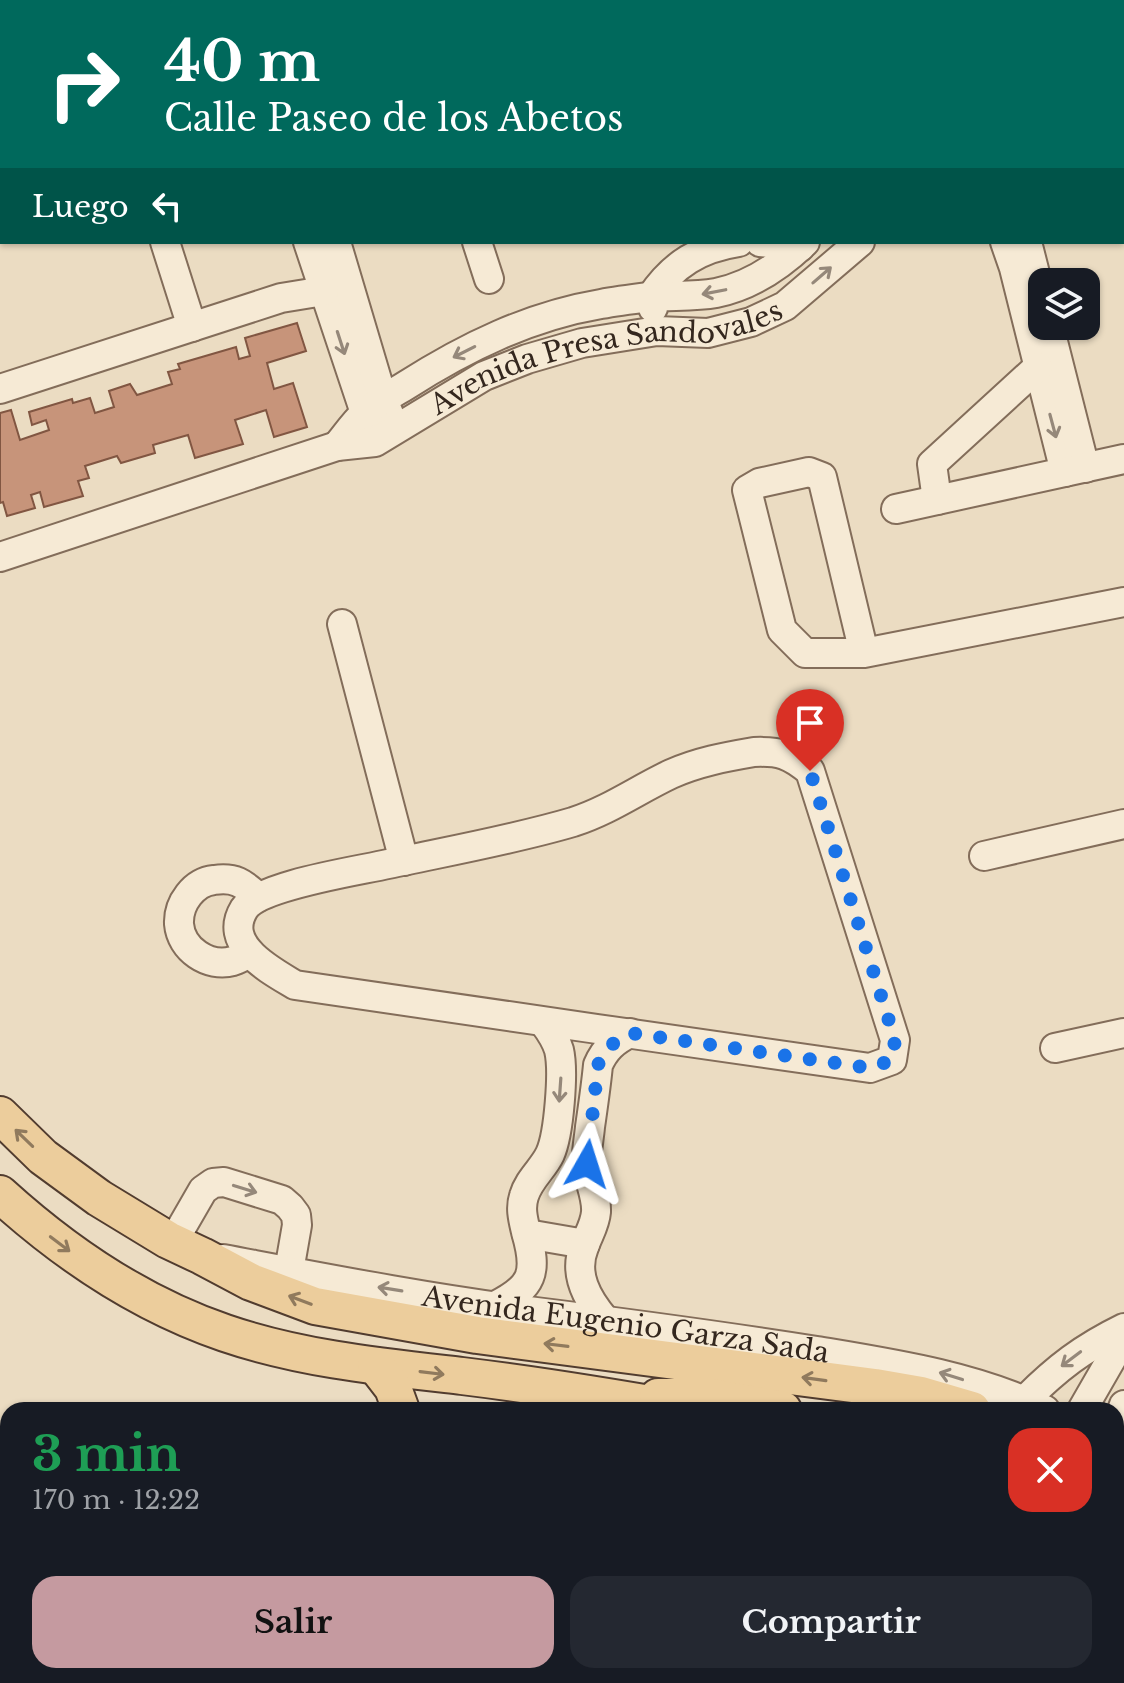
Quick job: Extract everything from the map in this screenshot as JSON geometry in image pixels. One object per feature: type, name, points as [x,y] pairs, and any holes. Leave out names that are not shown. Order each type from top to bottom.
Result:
[{"type":"main road","name":"Avenida Eugenio Garza Sada","points":[[0,1115],[43,1157],[99,1198],[251,1282],[315,1306],[477,1335],[875,1386],[945,1402]]},
{"type":"main road","points":[[0,1194],[74,1255],[150,1302],[187,1319],[263,1345],[595,1402]]},
{"type":"main road","points":[[376,1366],[393,1388],[398,1402]]},
{"type":"main road","points":[[630,1402],[665,1396],[711,1397],[739,1402]]},
{"type":"street","points":[[166,244],[192,327]]},
{"type":"street","points":[[309,244],[324,291],[385,436]]},
{"type":"street","points":[[336,244],[374,407]]},
{"type":"street","points":[[478,244],[489,279]]},
{"type":"street","name":"Avenida Presa Sandovales","points":[[651,297],[661,281],[701,247],[729,244]]},
{"type":"street","name":"Avenida Presa Sandovales","points":[[0,557],[337,446],[385,436],[484,376],[512,364],[582,343],[657,331],[708,333],[751,322],[785,306],[858,244]]},
{"type":"street","points":[[1006,244],[1041,378],[1075,470]]},
{"type":"street","points":[[1028,244],[1034,268]]},
{"type":"street","name":"Avenida Presa Sandovales","points":[[337,446],[374,407],[456,356],[508,330],[601,304],[719,292],[754,280],[778,266],[802,245]]},
{"type":"street","points":[[0,389],[281,298],[324,291]]},
{"type":"street","points":[[651,297],[657,331]]},
{"type":"street","points":[[1052,340],[1075,470]]},
{"type":"street","points":[[947,497],[954,468],[1041,378]]},
{"type":"street","points":[[896,509],[1124,459]]},
{"type":"street","points":[[872,652],[822,477],[809,472],[759,483],[747,490],[782,630],[805,653],[872,652],[1124,602]]},
{"type":"street","points":[[342,624],[404,861]]},
{"type":"street","points":[[764,752],[794,758],[810,771],[895,1040],[892,1060],[870,1068],[295,985],[269,970],[243,944],[239,934],[242,912],[258,897],[290,886],[404,861],[572,822],[607,809],[670,775],[705,761],[764,752]]},
{"type":"street","points":[[984,856],[1124,824]]},
{"type":"street","points":[[250,953],[233,961],[215,963],[197,955],[185,942],[179,924],[182,905],[192,890],[208,880],[226,878],[244,884],[258,897]]},
{"type":"street","points":[[495,1306],[514,1296],[529,1279],[533,1261],[523,1221],[523,1198],[556,1139],[560,1059],[552,1035],[544,1023]]},
{"type":"street","points":[[605,1320],[592,1306],[580,1268],[596,1211],[587,1154],[598,1065],[610,1046],[630,1033]]},
{"type":"street","points":[[1055,1048],[1124,1033]]},
{"type":"street","points":[[188,1249],[203,1190],[213,1183],[224,1182],[282,1200],[296,1215],[289,1271]]},
{"type":"street","points":[[527,1234],[585,1244]]},
{"type":"street","name":"Avenida Eugenio Garza Sada","points":[[188,1249],[289,1271],[495,1306],[605,1320],[875,1386],[940,1373],[1026,1402]]},
{"type":"street","points":[[1036,1402],[1048,1377],[1074,1356],[1124,1328]]},
{"type":"street","points":[[1087,1402],[1124,1337]]},
{"type":"building","points":[[297,323],[306,351],[267,363],[274,389],[293,383],[307,427],[274,437],[266,410],[235,420],[243,444],[195,458],[188,435],[153,445],[155,453],[121,463],[117,456],[85,466],[89,478],[78,481],[83,496],[44,507],[40,492],[31,495],[35,508],[7,516],[3,502],[0,503],[0,413],[11,410],[20,440],[49,430],[46,420],[32,425],[29,412],[72,399],[73,403],[90,398],[95,413],[114,407],[109,391],[130,384],[137,395],[172,384],[168,372],[180,369],[178,364],[236,347],[239,359],[250,356],[245,338]]},
{"type":"route","points":[[587,1164],[598,1065],[610,1046],[630,1033],[870,1068],[892,1060],[895,1040],[810,771]]}]
